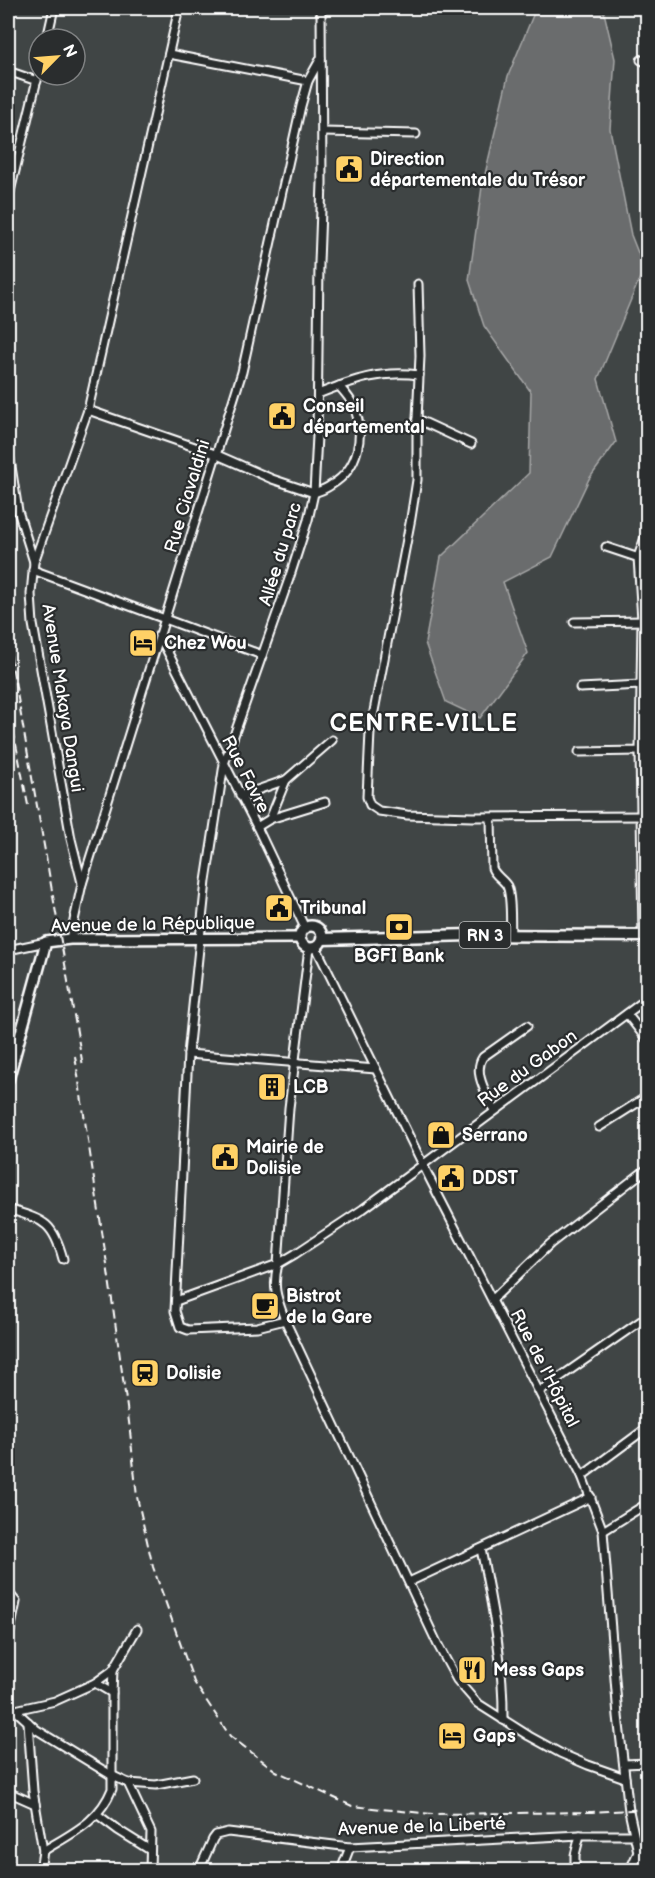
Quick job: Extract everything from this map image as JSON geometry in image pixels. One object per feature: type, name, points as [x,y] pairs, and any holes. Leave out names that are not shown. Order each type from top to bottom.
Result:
[{"type":"highway","name":"RN 3","points":[[316,945],[511,934],[645,936]]},
{"type":"main road","points":[[315,927],[321,934],[316,945],[302,945],[300,938],[305,928],[315,927]]},
{"type":"main road","name":"Avenue de la République","points":[[46,942],[70,939],[300,938]]},
{"type":"main road","points":[[8,1080],[46,942]]},
{"type":"street","points":[[50,27],[54,8]]},
{"type":"street","points":[[34,562],[88,411],[179,8]]},
{"type":"street","name":"Allée du parc","points":[[285,1320],[257,1327],[188,1330],[180,1327],[176,1319],[176,1301],[188,1054],[200,940],[224,764],[308,520],[314,493],[323,132],[321,8]]},
{"type":"street","points":[[169,54],[308,81]]},
{"type":"street","name":"Rue Ciavaldini","points":[[70,939],[82,884],[164,619],[194,531],[246,354],[308,81],[321,58]]},
{"type":"street","points":[[8,71],[27,78]]},
{"type":"street","points":[[8,200],[35,87]]},
{"type":"street","points":[[323,132],[416,134]]},
{"type":"street","points":[[418,284],[417,480],[370,732],[367,797],[370,805],[379,811],[406,815],[491,818],[645,816]]},
{"type":"street","points":[[318,394],[358,380],[398,372],[419,375]]},
{"type":"street","points":[[88,411],[215,454],[272,479],[314,493],[331,486],[341,478],[358,452],[357,416],[349,398],[339,386]]},
{"type":"street","points":[[417,419],[471,444]]},
{"type":"street","name":"Avenue Makaya Dangui","points":[[8,447],[18,511],[34,562],[31,594],[33,624],[71,839],[82,884]]},
{"type":"street","points":[[645,936],[644,749],[641,685],[645,621],[638,557],[648,529]]},
{"type":"street","points":[[606,547],[648,561]]},
{"type":"street","points":[[33,570],[262,655]]},
{"type":"street","points":[[574,622],[645,621]]},
{"type":"street","name":"Rue Favre","points":[[159,635],[257,827],[305,928]]},
{"type":"street","points":[[580,688],[641,685]]},
{"type":"street","points":[[240,796],[286,780],[332,740]]},
{"type":"street","points":[[579,752],[644,749]]},
{"type":"street","points":[[270,819],[286,780]]},
{"type":"street","points":[[257,827],[270,819],[325,802]]},
{"type":"street","points":[[491,818],[492,868],[506,884],[511,934]]},
{"type":"street","name":"Avenue de la République","points":[[8,950],[46,942]]},
{"type":"street","points":[[316,945],[289,1108],[278,1264],[275,1278],[275,1292],[285,1320],[438,1645],[457,1680],[477,1703],[503,1720],[560,1753],[588,1766],[626,1778]]},
{"type":"street","name":"Rue de l'Hôpital","points":[[316,945],[591,1497],[603,1531],[624,1764],[633,1835],[646,1870]]},
{"type":"street","name":"Rue du Gabon","points":[[176,1301],[278,1264],[363,1209],[423,1162],[648,998]]},
{"type":"street","points":[[627,1014],[648,1041]]},
{"type":"street","points":[[495,1111],[478,1072],[478,1064],[483,1057],[527,1026]]},
{"type":"street","points":[[188,1054],[376,1069]]},
{"type":"street","points":[[599,1127],[648,1096]]},
{"type":"street","points":[[493,1299],[557,1238],[648,1168]]},
{"type":"street","points":[[8,1209],[34,1217],[50,1227],[57,1239],[63,1259]]},
{"type":"street","points":[[540,1391],[648,1316]]},
{"type":"street","points":[[582,1476],[648,1428]]},
{"type":"street","points":[[409,1582],[591,1497]]},
{"type":"street","points":[[603,1531],[648,1503]]},
{"type":"street","points":[[481,1549],[497,1640],[503,1720]]},
{"type":"street","points":[[8,1592],[16,1602],[8,1641]]},
{"type":"street","points":[[11,1709],[55,1701],[95,1683],[113,1670],[137,1629]]},
{"type":"street","points":[[43,1851],[98,1815],[108,1800],[112,1789],[113,1670]]},
{"type":"street","points":[[95,1683],[112,1693]]},
{"type":"street","points":[[11,1709],[111,1775],[128,1783],[156,1785],[192,1778]]},
{"type":"street","points":[[28,1722],[35,1804],[43,1851],[41,1864],[35,1870]]},
{"type":"street","points":[[624,1764],[648,1763]]},
{"type":"street","points":[[128,1783],[151,1832],[150,1870]]},
{"type":"street","points":[[8,1792],[35,1804]]},
{"type":"street","points":[[98,1815],[150,1850]]},
{"type":"street","name":"Avenue de la Liberté","points":[[199,1870],[216,1835],[228,1832],[350,1847],[580,1835],[633,1835]]},
{"type":"street","points":[[575,1870],[575,1855],[580,1835]]},
{"type":"street","points":[[341,1870],[350,1847]]},
{"type":"street","points":[[630,1870],[638,1852]]},
{"type":"shaded area","points":[[8,8],[647,8],[647,1870],[8,1870]]},
{"type":"shaded area","points":[[536,8],[603,8],[615,59],[610,129],[631,235],[644,268],[598,379],[616,442],[589,479],[552,557],[503,582],[528,653],[480,718],[446,702],[425,643],[441,557],[529,473],[531,392],[484,326],[469,280],[482,187],[508,76]]},
{"type":"railway","points":[[8,642],[83,1066]]},
{"type":"railway","points":[[8,704],[28,805]]},
{"type":"railway","points":[[75,1056],[107,1264],[137,1497],[153,1567],[194,1682],[230,1736],[276,1771],[352,1806],[432,1814],[648,1809]]},
{"type":"place","name":"Direction départementale du Trésor","points":[[349,169]]},
{"type":"place","name":"Conseil départemental","points":[[282,416]]},
{"type":"place","name":"Chez Wou","points":[[143,643]]},
{"type":"place","name":"Tribunal","points":[[279,908]]},
{"type":"place","name":"BGFI Bank","points":[[399,927]]},
{"type":"place","name":"LCB","points":[[272,1087]]},
{"type":"place","name":"Serrano","points":[[441,1135]]},
{"type":"place","name":"Mairie de Dolisie","points":[[225,1157]]},
{"type":"place","name":"DDST","points":[[451,1178]]},
{"type":"place","name":"Bistrot de la Gare","points":[[265,1306]]},
{"type":"place","name":"Dolisie","points":[[145,1373]]},
{"type":"place","name":"Mess Gaps","points":[[472,1670]]},
{"type":"place","name":"Gaps","points":[[452,1736]]},
{"type":"district","name":"CENTRE-VILLE","points":[[424,723]]}]
